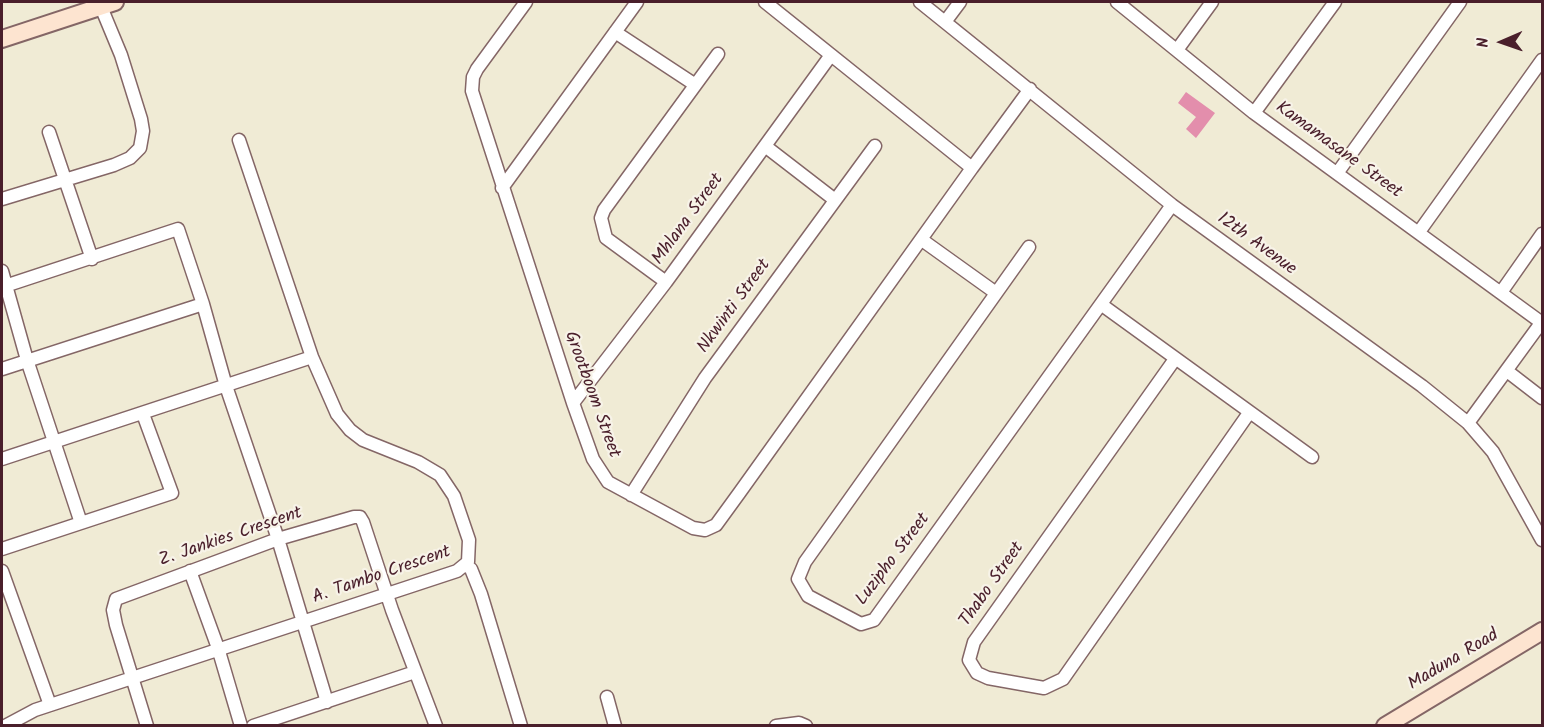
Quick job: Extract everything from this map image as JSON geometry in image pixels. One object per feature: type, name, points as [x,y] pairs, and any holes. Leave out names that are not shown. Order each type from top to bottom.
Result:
[{"type":"street","name":"Grootboom Street","points":[[526,2],[477,69],[472,85],[474,104],[573,403],[600,473],[608,482],[699,530],[710,529],[716,525],[1030,89]]},
{"type":"street","points":[[502,188],[637,2]]},
{"type":"street","points":[[765,2],[972,168]]},
{"type":"street","name":"12th Avenue","points":[[920,2],[1172,206],[1422,386],[1468,423],[1493,452],[1542,540]]},
{"type":"street","points":[[945,22],[960,2]]},
{"type":"street","name":"Kamamasane Street","points":[[1117,2],[1254,113],[1502,291],[1542,323]]},
{"type":"street","points":[[1177,50],[1212,2]]},
{"type":"street","points":[[1254,113],[1335,2]]},
{"type":"street","points":[[1338,172],[1460,2]]},
{"type":"street","points":[[2,39],[105,3],[143,131],[140,148],[130,158],[2,199]]},
{"type":"street","points":[[615,32],[694,84]]},
{"type":"street","points":[[666,282],[606,238],[601,218],[604,210],[718,54]]},
{"type":"street","name":"Mhlana Street","points":[[573,403],[666,282],[831,55]]},
{"type":"street","points":[[1419,232],[1542,60]]},
{"type":"street","points":[[49,132],[92,259]]},
{"type":"street","name":"A. Tambo Crescent","points":[[5,726],[50,705],[218,648],[302,623],[466,565],[470,555],[469,540],[451,489],[435,470],[363,440],[350,430],[337,414],[312,357],[239,140]]},
{"type":"street","points":[[765,146],[835,200]]},
{"type":"street","name":"Nkwinti Street","points":[[631,495],[705,378],[875,146]]},
{"type":"street","name":"Luzipho Street","points":[[1029,247],[800,572],[801,587],[808,596],[856,622],[864,623],[874,620],[1172,206]]},
{"type":"street","points":[[4,286],[178,229],[203,304],[226,386],[278,539],[327,702]]},
{"type":"street","points":[[1502,291],[1542,234]]},
{"type":"street","points":[[922,240],[996,293]]},
{"type":"street","points":[[2,271],[4,286],[27,360],[81,523]]},
{"type":"street","points":[[2,369],[203,304]]},
{"type":"street","points":[[1102,305],[1311,457]]},
{"type":"street","points":[[1468,423],[1542,323]]},
{"type":"street","points":[[2,459],[312,357]]},
{"type":"street","name":"Thabo Street","points":[[1175,359],[974,642],[969,660],[977,673],[988,678],[1044,688],[1063,679],[1249,413]]},
{"type":"street","points":[[1507,372],[1542,398]]},
{"type":"street","points":[[2,549],[172,493],[143,414]]},
{"type":"street","name":"Z. Jankies Crescent","points":[[133,677],[116,625],[113,610],[116,599],[278,539],[344,519],[360,518],[387,594]]},
{"type":"street","points":[[466,565],[471,569],[482,594],[517,724]]},
{"type":"street","points":[[2,571],[50,705]]},
{"type":"street","points":[[190,571],[218,648],[241,726]]},
{"type":"street","points":[[387,594],[436,726]]},
{"type":"street","name":"Maduna Road","points":[[1385,726],[1542,631]]},
{"type":"street","points":[[254,726],[415,672]]},
{"type":"street","points":[[133,677],[147,726]]},
{"type":"street","points":[[607,697],[615,726]]},
{"type":"street","points":[[776,726],[799,723],[806,726]]},
{"type":"building","points":[[1186,92],[1215,113],[1196,138],[1186,129],[1196,117],[1178,103]]}]
